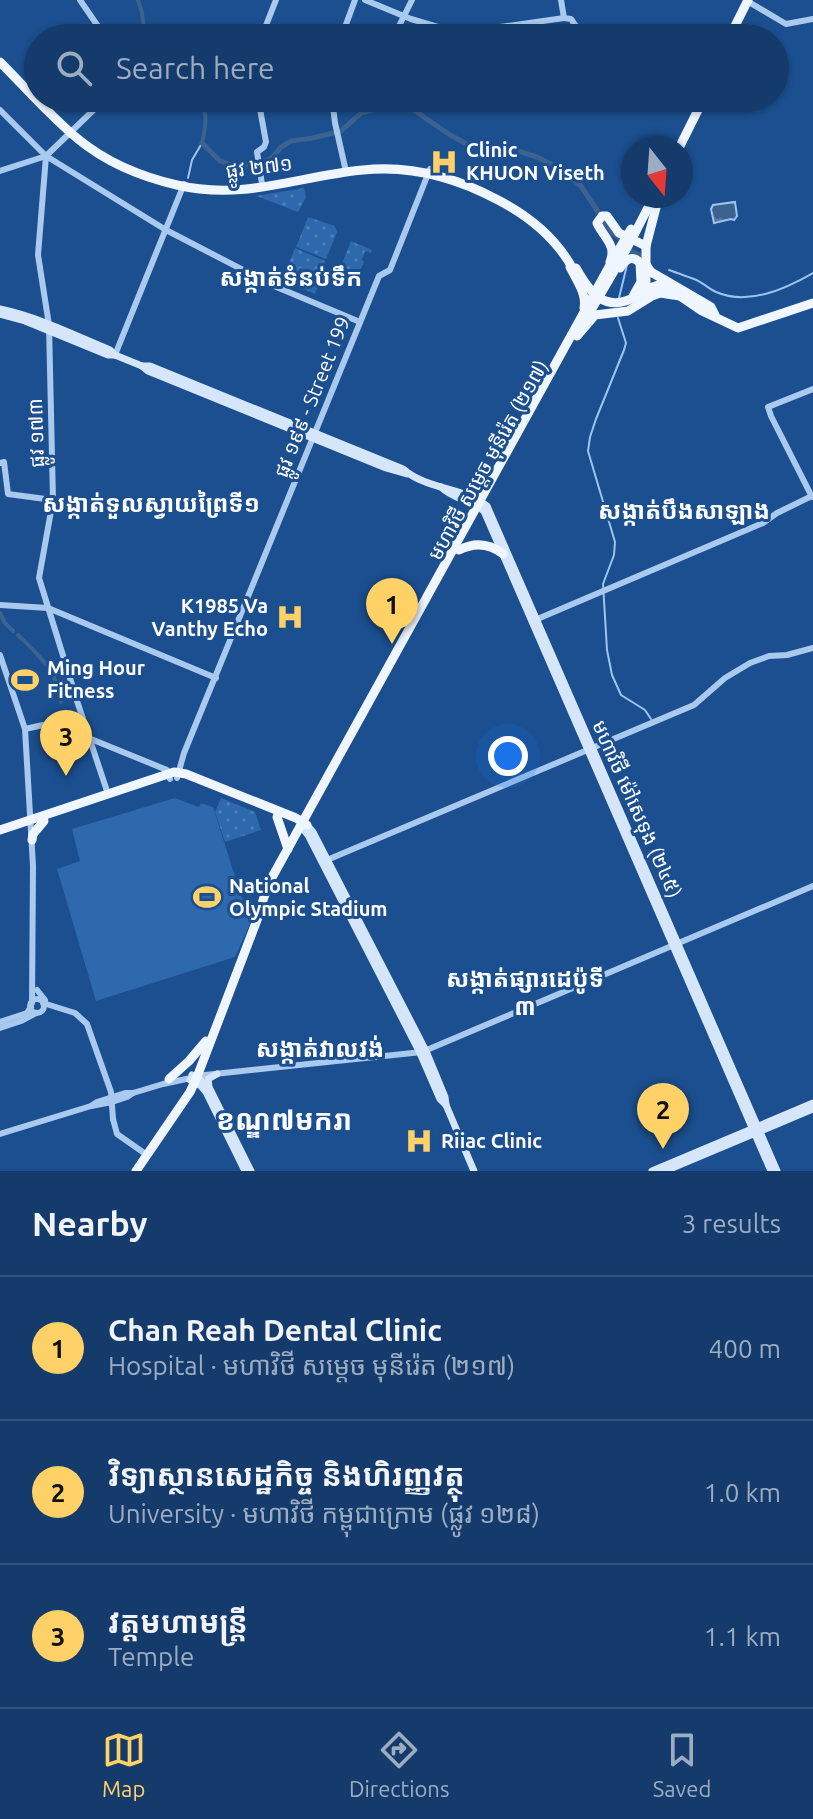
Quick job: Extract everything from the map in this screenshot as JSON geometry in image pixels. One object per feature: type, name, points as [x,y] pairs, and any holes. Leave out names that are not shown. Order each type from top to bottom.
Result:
[{"type":"main road","points":[[739,24],[750,1]]},
{"type":"main road","points":[[0,54],[24,79]]},
{"type":"main road","name":"ផ្លូវ ២៧១","points":[[0,62],[24,85]]},
{"type":"main road","name":"ផ្លូវ ២៧១","points":[[53,112],[92,149],[122,166],[146,176],[202,190],[248,190],[371,169],[429,171]]},
{"type":"main road","name":"ផ្លូវ ២៧១","points":[[56,112],[72,130]]},
{"type":"main road","points":[[681,136],[692,112]]},
{"type":"main road","name":"ផ្លូវ ២៧១","points":[[184,184],[262,184],[345,167],[393,164],[429,171],[498,200],[548,233]]},
{"type":"main road","name":"មហាវិថី សម្តេច មុនីរ៉េត (២១៧)","points":[[303,826],[459,550],[583,313],[619,259],[647,208]]},
{"type":"main road","points":[[600,307],[620,310],[636,302],[646,289],[646,255],[652,208]]},
{"type":"main road","points":[[607,270],[612,247],[598,226],[602,218],[646,255],[651,272],[711,307],[713,315]]},
{"type":"main road","points":[[548,233],[588,289],[600,299],[636,302]]},
{"type":"main road","points":[[548,233],[556,236],[571,254],[590,287],[600,289]]},
{"type":"main road","points":[[548,233],[581,289],[586,302],[583,313]]},
{"type":"main road","points":[[619,259],[633,258],[641,266],[636,302]]},
{"type":"main road","name":"មហាវិថី សម្តេច មុនីរ៉េត (២១៧)","points":[[303,826],[577,336],[607,270],[619,259]]},
{"type":"main road","points":[[577,336],[595,315],[625,312],[649,288],[660,285],[672,287],[734,327],[813,300]]},
{"type":"main road","points":[[0,311],[110,350],[148,371],[401,474],[449,488],[481,504]]},
{"type":"main road","name":"មហាវិថី ម៉ៅសេទុង (២៤៥)","points":[[481,504],[535,620]]},
{"type":"main road","name":"មហាវិថី ម៉ៅសេទុង (២៤៥)","points":[[481,504],[488,508],[774,1171]]},
{"type":"main road","points":[[459,550],[480,544],[493,547],[503,554]]},
{"type":"main road","points":[[0,833],[108,794],[186,774],[313,832],[445,1097],[474,1171]]},
{"type":"main road","points":[[31,822],[44,821],[173,775],[303,826],[423,1052]]},
{"type":"main road","points":[[277,817],[288,849]]},
{"type":"main road","points":[[32,840],[44,821]]},
{"type":"main road","points":[[129,1171],[144,1154],[194,1079],[215,1033],[270,881],[303,826]]},
{"type":"main road","points":[[262,907],[268,901],[303,826]]},
{"type":"main road","points":[[194,1079],[210,1031],[217,1024]]},
{"type":"main road","points":[[166,1082],[206,1041]]},
{"type":"main road","points":[[217,1074],[208,1079],[210,1089],[248,1171]]},
{"type":"main road","points":[[194,1079],[210,1089]]},
{"type":"main road","points":[[194,1079],[208,1094],[248,1171]]},
{"type":"main road","points":[[652,1171],[666,1169],[813,1106]]},
{"type":"main road","points":[[136,1171],[144,1154]]},
{"type":"street","points":[[80,0],[96,24]]},
{"type":"street","points":[[267,24],[276,0]]},
{"type":"street","points":[[346,24],[355,0]]},
{"type":"street","points":[[365,0],[428,24]]},
{"type":"street","points":[[399,24],[412,0]]},
{"type":"street","points":[[561,0],[564,18]]},
{"type":"street","points":[[750,1],[786,24],[813,19]]},
{"type":"street","points":[[527,24],[564,18],[571,19],[574,24]]},
{"type":"street","points":[[0,110],[46,156],[166,230],[274,286],[360,322]]},
{"type":"street","points":[[0,171],[46,156],[91,112]]},
{"type":"street","points":[[261,112],[266,142],[257,152],[262,184]]},
{"type":"street","points":[[334,112],[345,167]]},
{"type":"street","name":"ផ្លូវ ១៧៣","points":[[46,156],[38,255],[49,328],[53,500],[39,578],[108,794]]},
{"type":"street","name":"ផ្លូវ ១៩៩ - Street 199","points":[[173,775],[216,678],[379,276],[390,270],[429,171]]},
{"type":"street","points":[[115,355],[184,184]]},
{"type":"street","points":[[535,620],[763,523],[812,497],[768,407],[813,389]]},
{"type":"street","points":[[2,462],[8,494],[53,500]]},
{"type":"street","points":[[0,605],[48,608],[216,678]]},
{"type":"street","points":[[327,860],[694,705],[725,678],[750,663],[769,656],[813,648]]},
{"type":"street","points":[[0,655],[25,729],[32,840],[33,980],[37,1006]]},
{"type":"street","points":[[25,729],[53,725],[173,775]]},
{"type":"street","points":[[0,1134],[127,1097],[182,1075],[194,1079],[423,1052],[813,886]]},
{"type":"street","points":[[33,980],[46,1001],[62,1010]]},
{"type":"street","points":[[37,990],[37,1006]]},
{"type":"street","points":[[0,1025],[37,1006],[75,1013],[87,1024],[106,1080],[117,1134],[144,1154]]},
{"type":"shaded area","points":[[304,188],[306,197],[298,212],[256,196]]},
{"type":"shaded area","points":[[308,217],[335,226],[337,232],[326,259],[296,247]]},
{"type":"shaded area","points":[[351,241],[372,250],[371,253],[365,251],[359,273],[341,266]]},
{"type":"shaded area","points":[[295,248],[325,261],[319,276],[300,268],[297,274],[319,284],[315,294],[278,278],[281,271],[285,273]]},
{"type":"shaded area","points":[[175,798],[199,807],[201,803],[213,807],[250,924],[235,957],[96,1001],[57,869],[80,861],[72,829]]},
{"type":"shaded area","points":[[221,798],[255,812],[261,830],[225,842],[215,812]]},
{"type":"water","points":[[735,202],[737,216],[734,220],[714,223],[713,205]]},
{"type":"waterway","points":[[138,0],[143,24]]},
{"type":"waterway","points":[[202,143],[206,123],[204,112]]},
{"type":"waterway","points":[[202,143],[220,161],[232,165],[262,163],[291,141],[341,131],[365,112]]},
{"type":"waterway","points":[[417,112],[469,145],[515,150],[557,167],[581,186],[612,233],[627,243],[630,251],[645,257]]},
{"type":"waterway","points":[[188,178],[192,160],[202,143]]},
{"type":"waterway","points":[[619,298],[627,265]]},
{"type":"waterway","points":[[669,270],[697,280],[716,292],[741,297],[766,294],[813,273]]},
{"type":"waterway","points":[[618,318],[626,343],[596,419],[588,451],[615,542],[614,555],[603,584],[607,650],[612,675],[621,695],[645,710],[651,719]]},
{"type":"waterway","points":[[0,613],[13,631]]},
{"type":"waterway","points":[[18,635],[52,673],[61,702]]},
{"type":"place","name":"Clinic KHUON Viseth","points":[[444,162]]},
{"type":"place","name":"K1985 Va Vanthy Echo","points":[[290,617]]},
{"type":"place","name":"Chan Reah Dental Clinic","points":[[392,644]]},
{"type":"place","name":"Ming Hour Fitness","points":[[25,680]]},
{"type":"place","name":"វត្តមហាមន្រ្តី","points":[[66,776]]},
{"type":"place","name":"National Olympic Stadium","points":[[207,897]]},
{"type":"place","name":"Riiac Clinic","points":[[419,1141]]},
{"type":"place","name":"វិទ្យាស្ថានសេដ្ឋកិច្ច និងហិរញ្ញវត្ថុ","points":[[663,1149]]},
{"type":"district","name":"សង្កាត់ទំនប់ទឹក","points":[[291,278]]},
{"type":"district","name":"សង្កាត់ទួលស្វាយព្រៃទី១","points":[[151,504]]},
{"type":"district","name":"សង្កាត់បឹងសាឡាង","points":[[684,511]]},
{"type":"district","name":"សង្កាត់ផ្សារដេប៉ូទី ៣","points":[[525,993]]},
{"type":"district","name":"សង្កាត់វាលវង់","points":[[320,1049]]},
{"type":"district","name":"ខណ្ឌ៧មករា","points":[[284,1120]]}]
